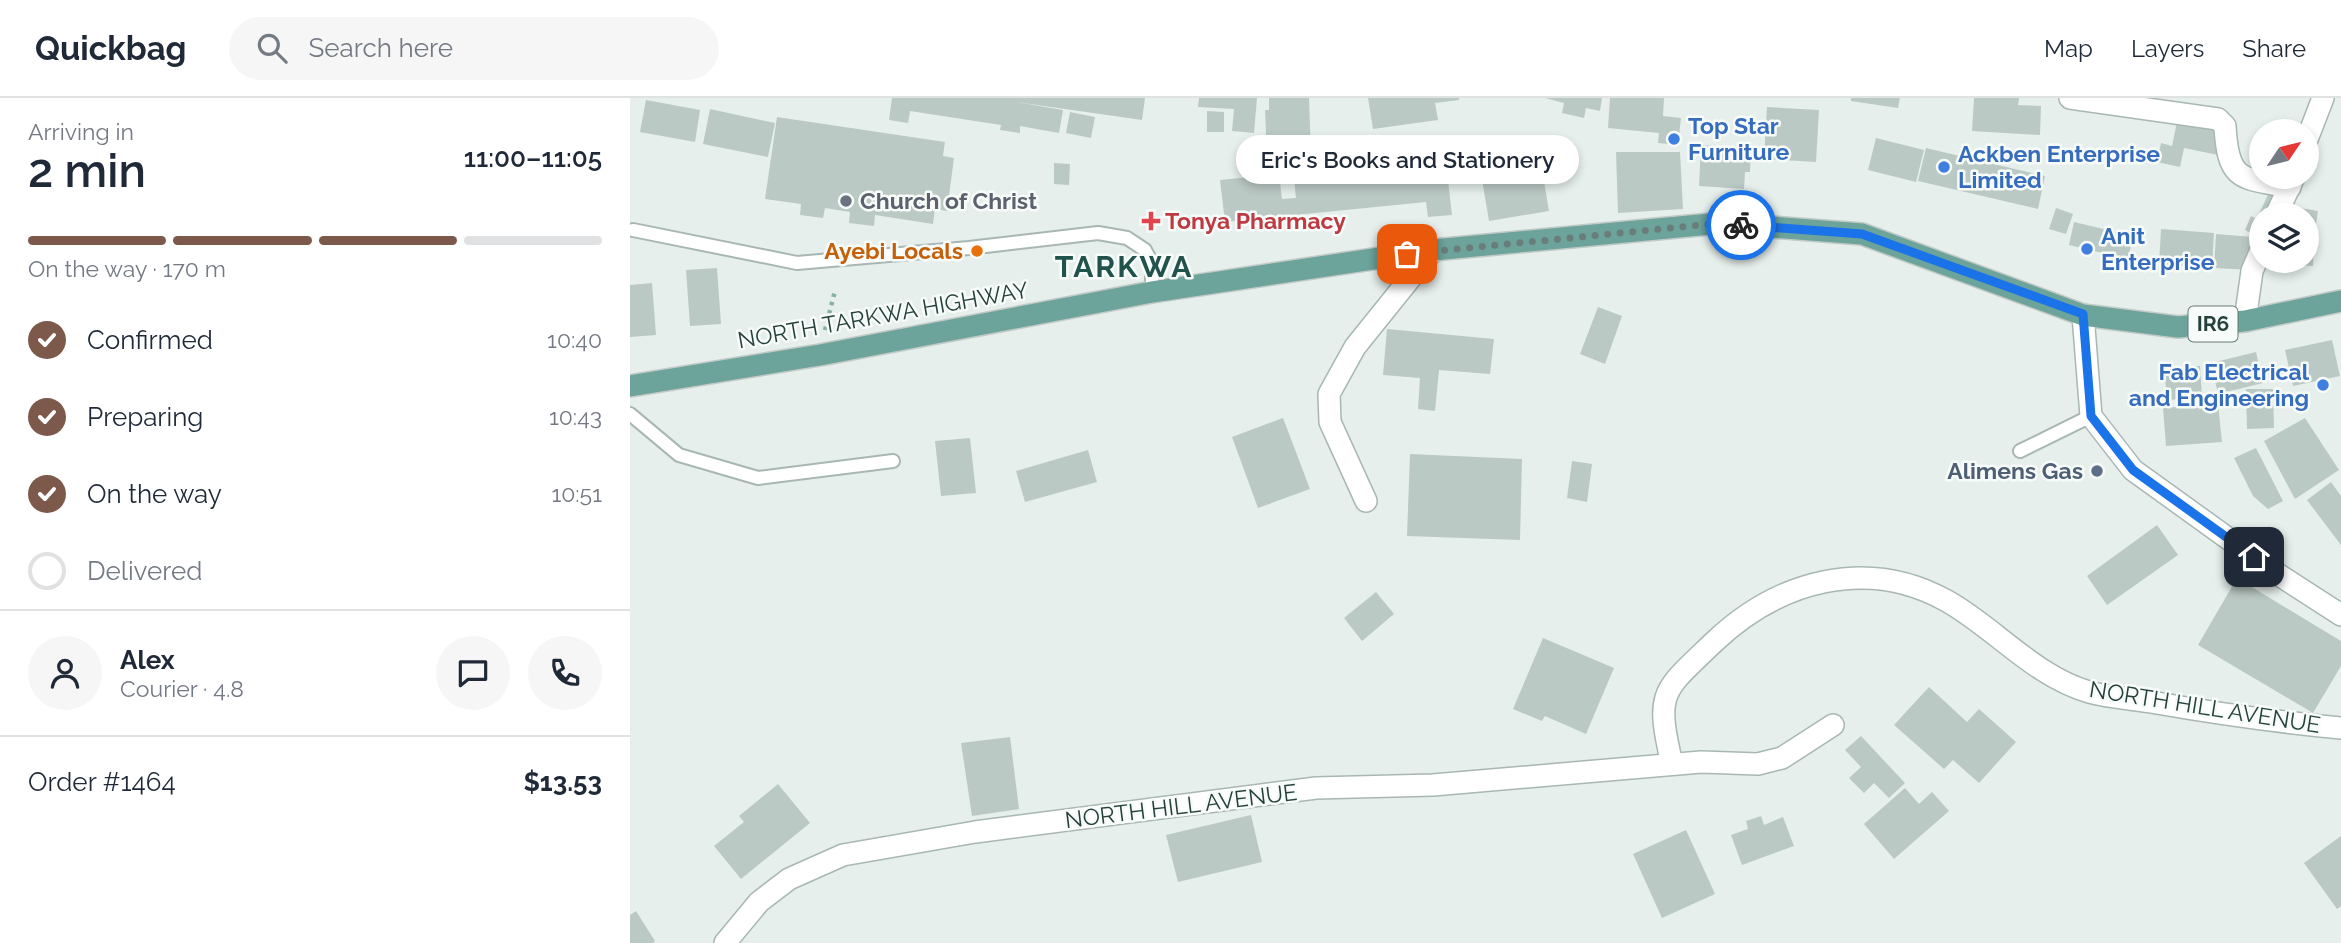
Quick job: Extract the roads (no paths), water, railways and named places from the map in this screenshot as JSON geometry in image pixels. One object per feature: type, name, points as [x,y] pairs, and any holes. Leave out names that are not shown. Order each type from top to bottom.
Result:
[{"type":"main road","name":"NORTH TARKWA HIGHWAY","points":[[630,386],[820,355],[1152,292],[1433,250],[1721,223],[1862,234],[2083,314],[2178,327],[2245,321],[2341,301]]},
{"type":"street","points":[[2070,98],[2218,119],[2225,126],[2226,149],[2232,169],[2249,179]]},
{"type":"street","points":[[2315,119],[2323,98]]},
{"type":"street","points":[[1366,500],[1330,422],[1329,394],[1355,346],[1433,250]]},
{"type":"street","points":[[2245,321],[2252,273]]},
{"type":"street","points":[[2083,314],[2091,416],[2133,470],[2276,573],[2341,615]]},
{"type":"street","name":"NORTH HILL AVENUE","points":[[1672,764],[1661,705],[1674,681],[1720,637],[1769,602],[1804,586],[1855,576],[1900,581],[1947,601],[2033,664],[2089,692],[2258,720],[2341,728]]},
{"type":"street","name":"NORTH HILL AVENUE","points":[[725,943],[760,902],[789,879],[843,855],[975,832],[1316,788],[1469,783],[1672,764],[1758,764],[1782,758],[1833,725]]},
{"type":"lane","points":[[633,230],[797,263],[1098,233],[1128,238],[1145,250],[1152,263],[1152,292]]},
{"type":"lane","points":[[630,414],[679,455],[758,478],[893,461]]},
{"type":"lane","points":[[2021,451],[2091,416]]},
{"type":"place","name":"Top Star Furniture","points":[[1674,139]]},
{"type":"place","name":"Ackben Enterprise Limited","points":[[1944,167]]},
{"type":"place","name":"Church of Christ","points":[[846,201]]},
{"type":"place","name":"Tonya Pharmacy","points":[[1151,221]]},
{"type":"place","name":"Anit Enterprise","points":[[2087,249]]},
{"type":"place","name":"Ayebi Locals","points":[[977,251]]},
{"type":"place","name":"Eric's Books and Stationery","points":[[1407,254]]},
{"type":"place","name":"Fab Electrical and Engineering","points":[[2323,385]]},
{"type":"place","name":"Alimens Gas","points":[[2097,471]]},
{"type":"district","name":"TARKWA","points":[[1124,267]]}]
